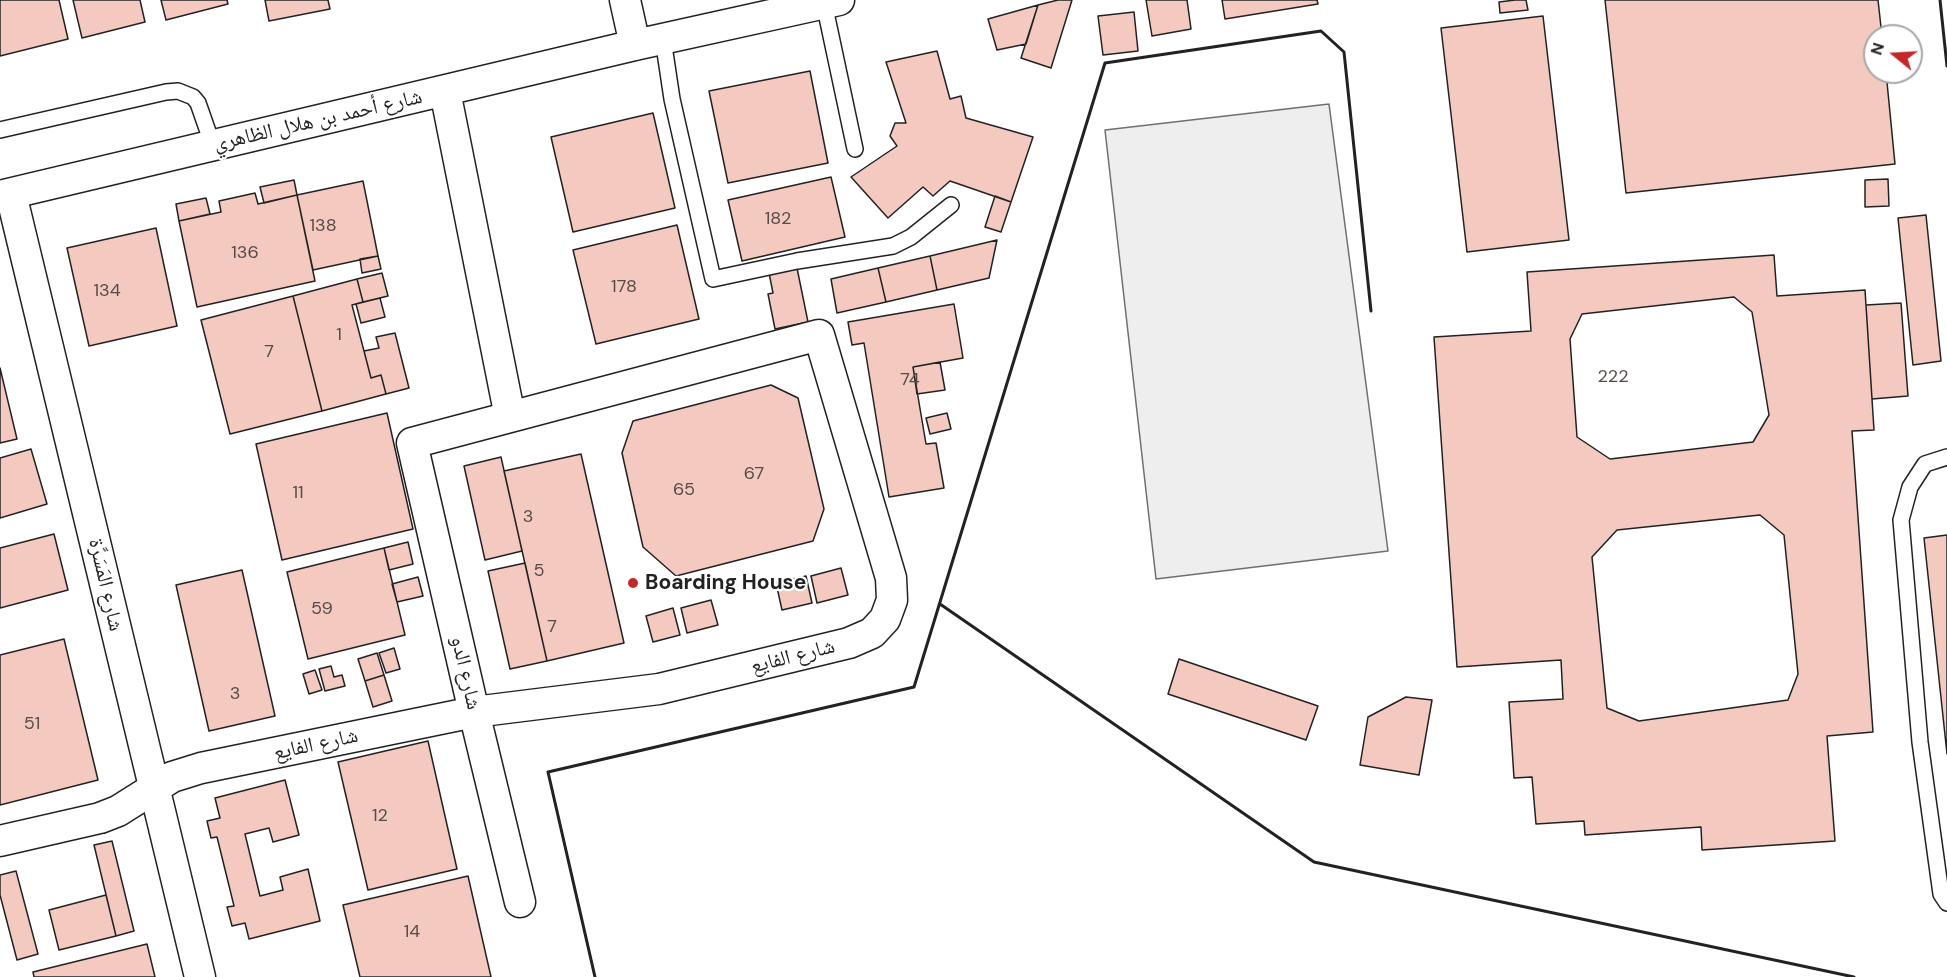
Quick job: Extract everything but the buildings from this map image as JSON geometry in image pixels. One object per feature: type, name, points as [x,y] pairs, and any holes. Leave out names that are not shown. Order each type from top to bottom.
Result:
[{"type":"street","points":[[625,0],[649,42]]},
{"type":"street","name":"شارع أحمد بن هلال الظاهري","points":[[6,195],[649,42],[832,2]]},
{"type":"street","points":[[445,91],[510,417]]},
{"type":"street","name":"شارع المَسَرَّة","points":[[6,195],[200,977]]},
{"type":"street","name":"شارع الفايع","points":[[0,841],[100,818],[118,811],[172,777],[201,768],[474,712],[659,689],[849,643],[872,633],[885,619],[892,600],[891,578],[819,335],[412,443]]},
{"type":"street","name":"شارع الدو","points":[[412,443],[520,902]]},
{"type":"lane","points":[[832,2],[855,149]]},
{"type":"lane","points":[[649,42],[672,99],[713,279],[797,261],[893,246],[911,237],[951,205]]},
{"type":"lane","points":[[0,130],[178,91],[193,97],[198,103],[213,146]]},
{"type":"lane","points":[[1947,457],[1925,464],[1910,487],[1901,520],[1920,742],[1941,894],[1947,903]]},
{"type":"shaded area","points":[[1329,104],[1388,551],[1156,579],[1105,130]]},
{"type":"wall","points":[[1940,0],[1947,66]]},
{"type":"wall","points":[[595,977],[548,772],[914,687],[1105,63],[1321,31],[1344,52],[1371,311]]},
{"type":"wall","points":[[940,604],[1314,862],[1854,977]]},
{"type":"place","name":"Boarding House","points":[[633,583]]}]
